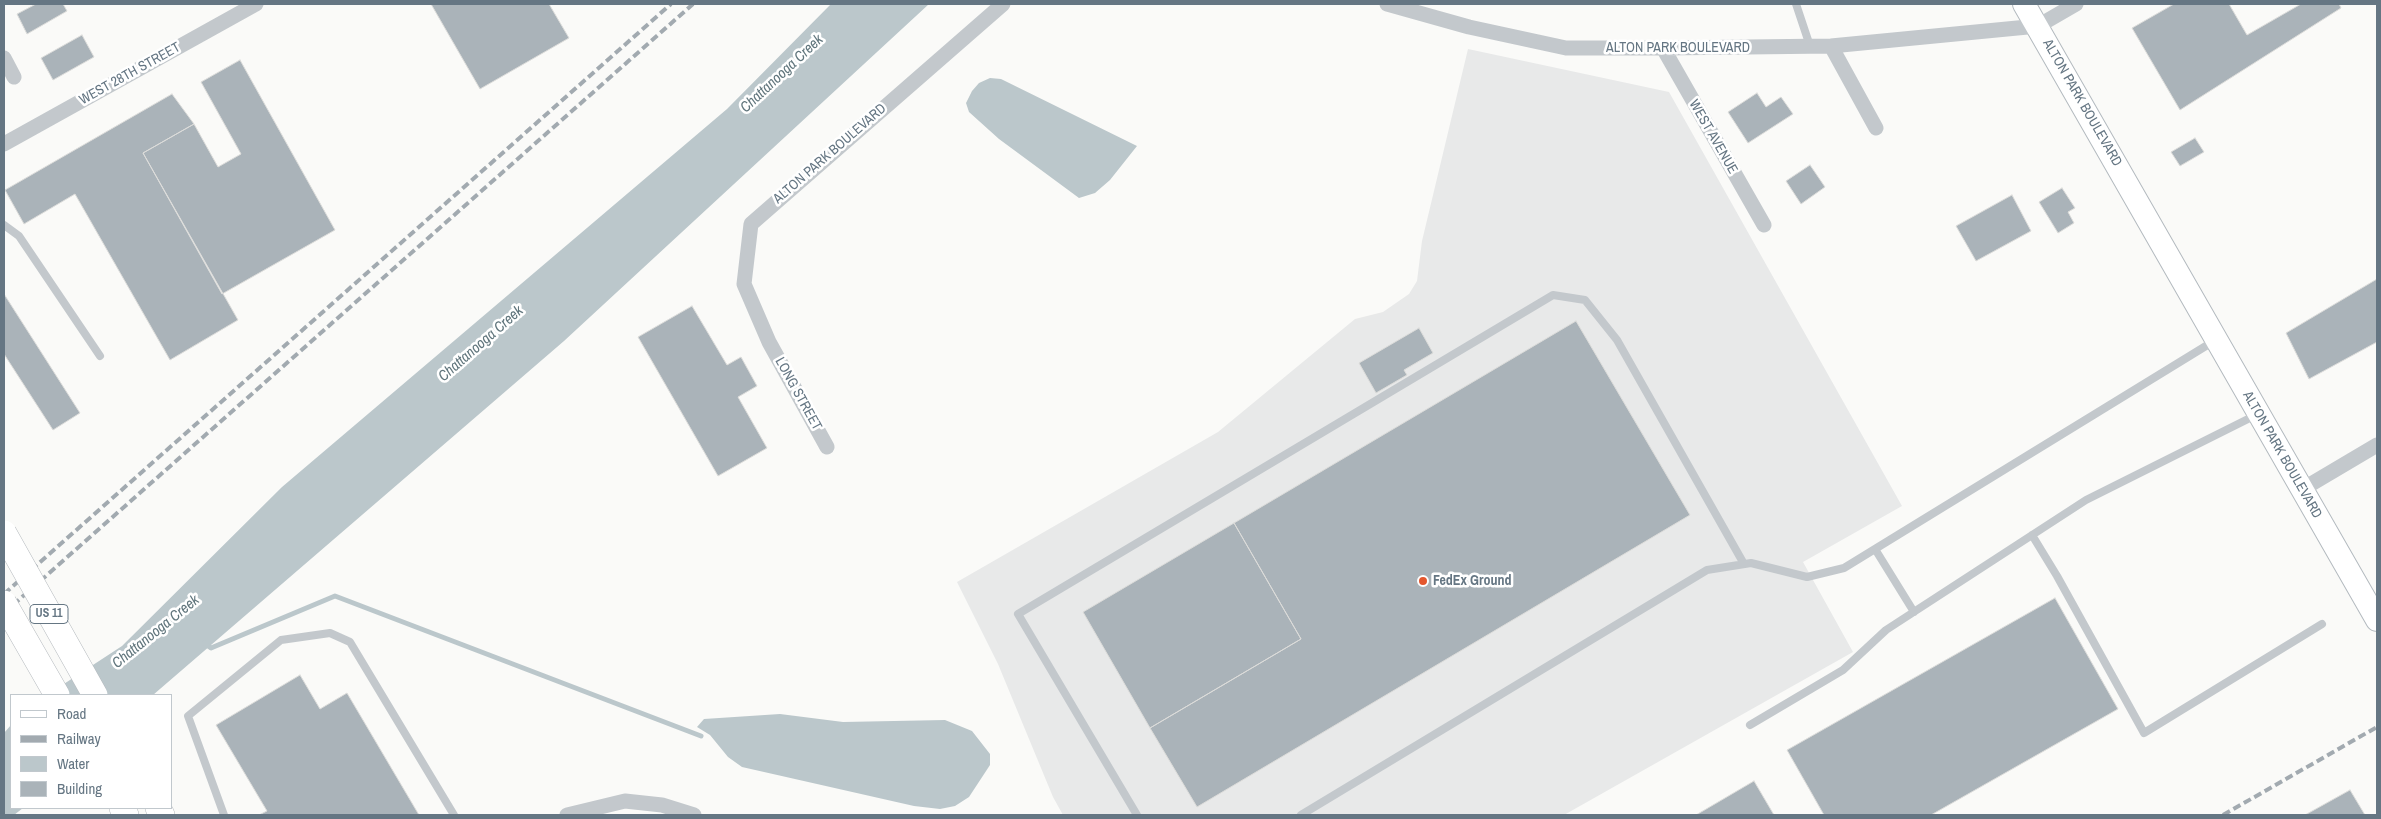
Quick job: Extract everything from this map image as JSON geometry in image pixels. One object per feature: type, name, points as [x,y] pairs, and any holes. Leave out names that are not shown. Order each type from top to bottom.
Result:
[{"type":"main road","points":[[2024,4],[2038,26]]},
{"type":"main road","name":"ALTON PARK BOULEVARD","points":[[2038,26],[2301,490],[2377,620]]},
{"type":"main road","name":"US 11","points":[[4,533],[94,694]]},
{"type":"main road","name":"US 11","points":[[4,603],[56,694]]},
{"type":"street","name":"WEST 28TH STREET","points":[[4,144],[256,4]]},
{"type":"street","name":"ALTON PARK BOULEVARD","points":[[769,342],[744,284],[750,224],[1003,4]]},
{"type":"street","name":"ALTON PARK BOULEVARD","points":[[1388,4],[1469,28],[1566,48],[1831,46],[2038,26]]},
{"type":"street","points":[[2038,26],[2076,4]]},
{"type":"street","points":[[1831,46],[1876,128]]},
{"type":"street","name":"WEST AVENUE","points":[[1663,48],[1764,225]]},
{"type":"street","points":[[4,58],[14,77]]},
{"type":"street","name":"LONG STREET","points":[[769,342],[827,447]]},
{"type":"street","points":[[2301,490],[2377,444]]},
{"type":"street","points":[[566,815],[626,801],[662,804],[694,815]]},
{"type":"lane","points":[[1796,4],[1810,46]]},
{"type":"lane","points":[[4,225],[19,236],[100,356]]},
{"type":"lane","points":[[1137,815],[1018,614],[1553,295],[1585,300],[1617,340],[1744,564]]},
{"type":"lane","points":[[1301,815],[1707,570],[1751,563],[1807,576],[1844,568],[2216,340]]},
{"type":"lane","points":[[1750,725],[1843,670],[1886,630],[2086,500],[2258,414]]},
{"type":"lane","points":[[2032,535],[2057,576],[2144,734],[2322,624]]},
{"type":"lane","points":[[1875,549],[1914,612]]},
{"type":"lane","points":[[224,815],[188,716],[282,640],[330,633],[350,642],[454,815]]},
{"type":"shaded area","points":[[1468,49],[1669,92],[1902,506],[1803,562],[1853,652],[1564,815],[1063,815],[1053,797],[998,664],[957,582],[1218,432],[1355,319],[1383,312],[1409,294],[1417,281],[1422,241]]},
{"type":"water","name":"Chattanooga Creek","points":[[831,4],[929,4],[564,341],[154,694],[49,694],[122,646],[282,487],[727,109]]},
{"type":"water","points":[[990,78],[1001,79],[1137,146],[1110,180],[1095,193],[1079,198],[999,139],[969,112],[966,103],[972,91],[979,83]]},
{"type":"water","points":[[780,714],[843,722],[945,720],[972,731],[990,754],[990,765],[969,797],[955,806],[940,809],[914,806],[742,767],[728,757],[710,735],[697,727],[704,719]]},
{"type":"water","points":[[10,726],[10,809],[22,809],[14,815],[4,815],[4,733]]},
{"type":"building","points":[[36,4],[63,4],[67,11],[27,34],[17,14]]},
{"type":"building","points":[[431,4],[549,4],[569,38],[480,89]]},
{"type":"building","points":[[2174,4],[2229,4],[2247,35],[2301,4],[2339,4],[2341,8],[2180,110],[2132,28]]},
{"type":"building","points":[[82,35],[94,57],[53,80],[41,58]]},
{"type":"building","points":[[240,60],[335,230],[222,294],[143,153],[194,124],[218,167],[241,154],[201,82]]},
{"type":"building","points":[[1757,93],[1766,107],[1781,97],[1793,114],[1748,143],[1728,112]]},
{"type":"building","points":[[172,94],[194,124],[143,153],[238,320],[170,360],[75,194],[24,224],[5,190]]},
{"type":"building","points":[[2195,138],[2204,152],[2180,166],[2171,152]]},
{"type":"building","points":[[1810,165],[1825,187],[1801,204],[1786,181]]},
{"type":"building","points":[[2062,188],[2075,208],[2068,212],[2074,223],[2058,233],[2039,202]]},
{"type":"building","points":[[2012,195],[2031,231],[1976,261],[1956,226]]},
{"type":"building","points":[[2377,279],[2377,342],[2309,379],[2286,333]]},
{"type":"building","points":[[4,294],[80,413],[53,430],[4,354]]},
{"type":"building","points":[[692,306],[727,365],[741,357],[757,386],[738,397],[767,448],[718,476],[638,337]]},
{"type":"building","name":"FedEx Ground","points":[[1576,321],[1690,515],[1197,807],[1150,728],[1301,639],[1234,523]]},
{"type":"building","points":[[1419,328],[1433,353],[1404,370],[1407,375],[1376,393],[1359,363]]},
{"type":"building","points":[[1234,523],[1301,639],[1150,728],[1083,612]]},
{"type":"building","points":[[2055,598],[2118,709],[1931,815],[1824,815],[1787,750]]},
{"type":"building","points":[[300,675],[320,709],[347,693],[419,815],[259,815],[267,811],[216,725]]},
{"type":"building","points":[[1754,781],[1774,815],[1696,815]]},
{"type":"building","points":[[2350,790],[2365,815],[2305,815]]},
{"type":"waterway","points":[[204,643],[211,648],[335,596],[701,736]]},
{"type":"railway","points":[[4,594],[671,4]]},
{"type":"railway","points":[[4,613],[693,4]]},
{"type":"railway","points":[[2223,815],[2377,727]]},
{"type":"place","name":"FedEx Ground","points":[[1423,581]]}]
